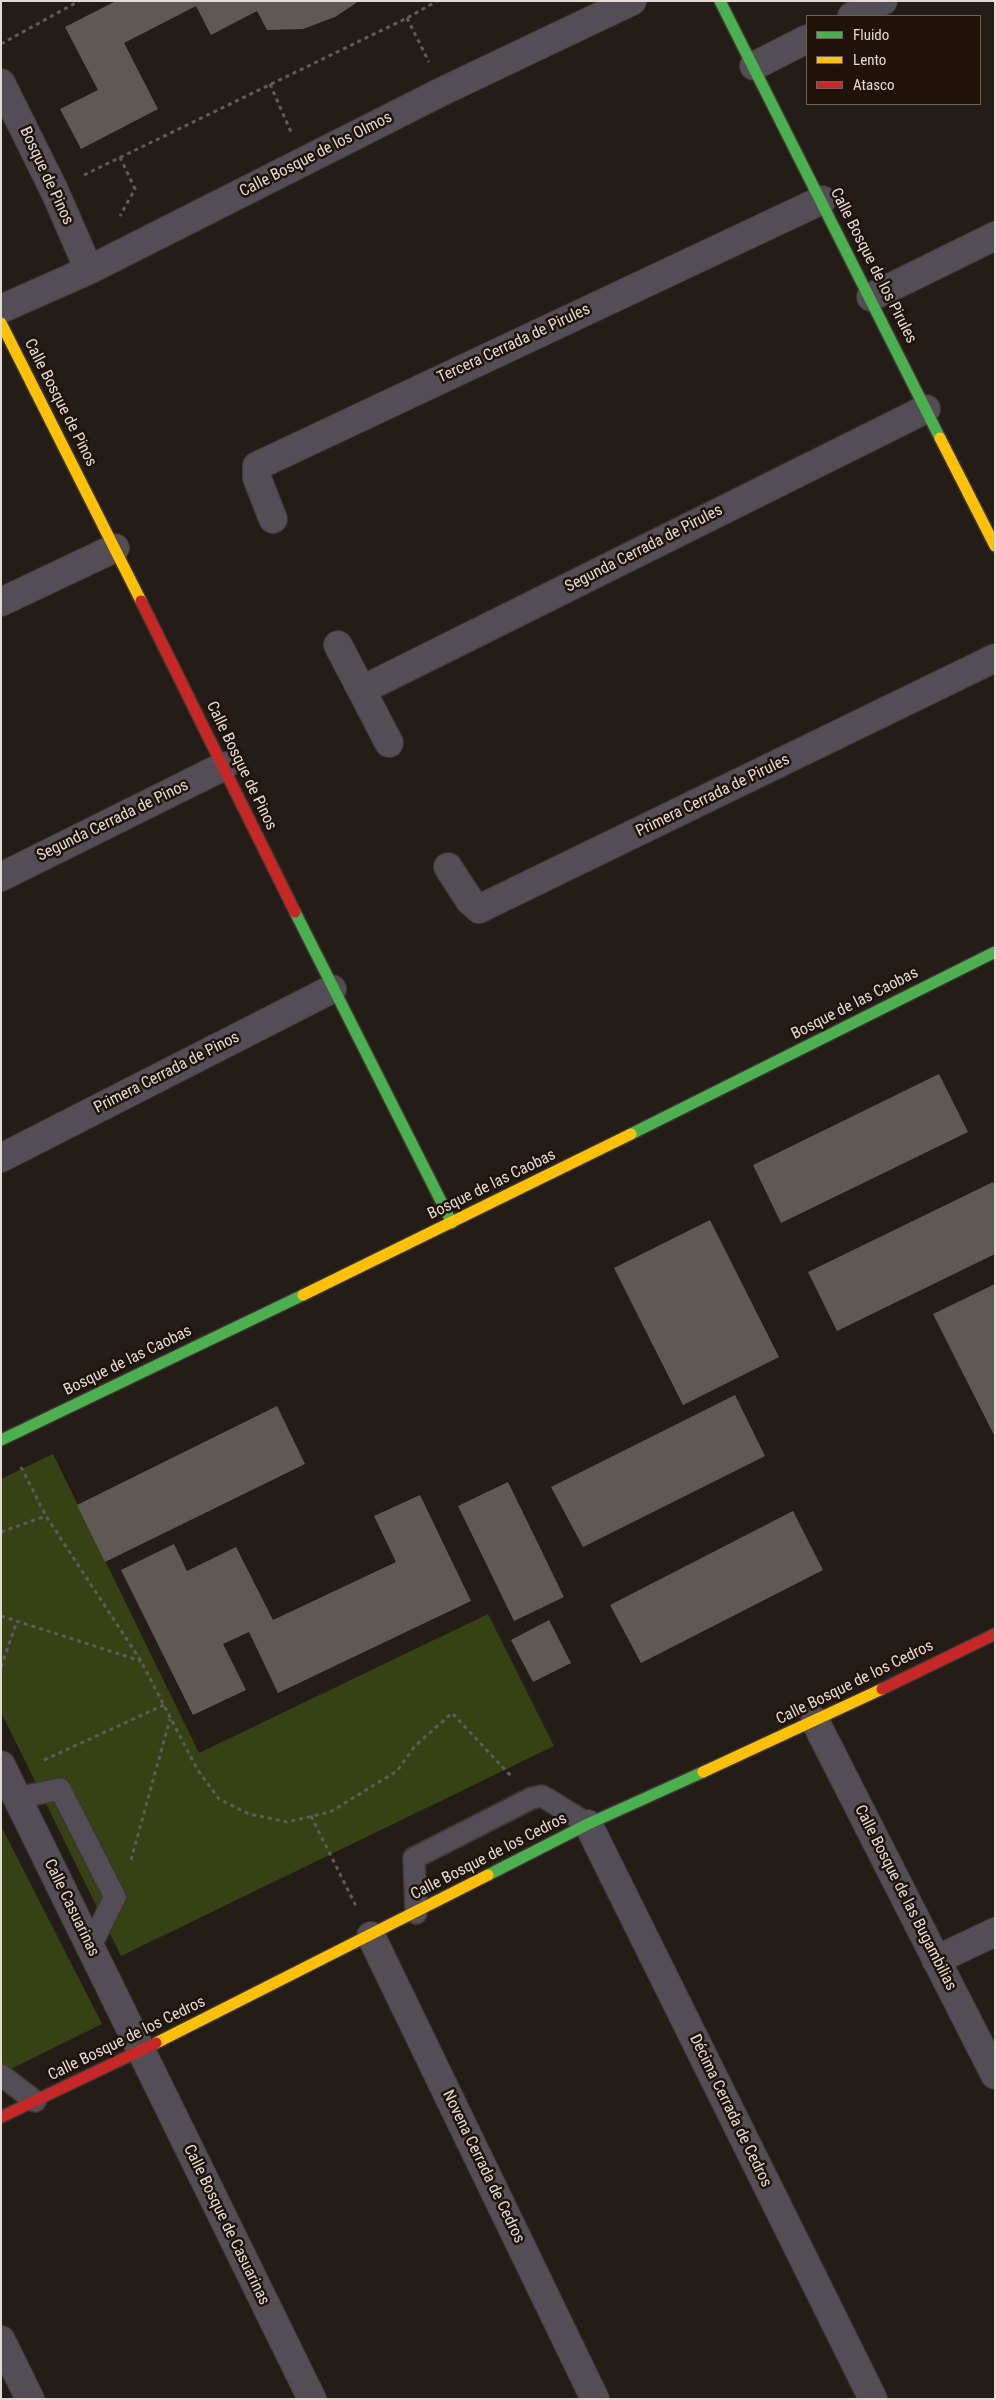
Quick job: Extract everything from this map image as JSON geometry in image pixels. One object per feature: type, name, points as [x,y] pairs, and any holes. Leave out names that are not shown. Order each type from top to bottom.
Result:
[{"type":"street","name":"Calle Bosque de los Olmos","points":[[1,309],[89,270],[444,91],[632,1]]},
{"type":"street","name":"Calle Bosque de los Pirules","points":[[720,1],[995,546]]},
{"type":"street","points":[[854,15],[882,1]]},
{"type":"street","points":[[754,66],[806,40]]},
{"type":"street","name":"Bosque de Pinos","points":[[1,83],[54,190],[89,270]]},
{"type":"street","name":"Tercera Cerrada de Pirules","points":[[273,518],[257,478],[257,466],[822,200]]},
{"type":"street","points":[[871,297],[995,236]]},
{"type":"street","name":"Calle Bosque de Pinos","points":[[1,323],[224,766],[332,989],[452,1223]]},
{"type":"street","name":"Segunda Cerrada de Pirules","points":[[362,690],[926,409]]},
{"type":"street","points":[[1,602],[115,548]]},
{"type":"street","points":[[338,646],[390,743]]},
{"type":"street","name":"Primera Cerrada de Pirules","points":[[448,867],[470,901],[479,909],[995,658]]},
{"type":"street","name":"Segunda Cerrada de Pinos","points":[[1,877],[224,766]]},
{"type":"street","name":"Bosque de las Caobas","points":[[3,1439],[452,1223],[995,952]]},
{"type":"street","name":"Primera Cerrada de Pinos","points":[[1,1158],[332,989]]},
{"type":"street","name":"Calle Bosque de los Cedros","points":[[1,2117],[141,2052],[588,1824],[815,1721],[995,1634]]},
{"type":"street","name":"Calle Bosque de las Bugambilias","points":[[815,1721],[995,2075]]},
{"type":"street","name":"Calle Casuarinas","points":[[8,1780],[141,2052]]},
{"type":"street","name":"Décima Cerrada de Cedros","points":[[588,1824],[873,2399]]},
{"type":"street","points":[[936,1960],[995,1932]]},
{"type":"street","name":"Novena Cerrada de Cedros","points":[[371,1936],[595,2399]]},
{"type":"street","name":"Calle Bosque de Casuarinas","points":[[141,2052],[312,2399]]},
{"type":"street","points":[[1,2340],[30,2399]]},
{"type":"lane","points":[[8,1780],[60,1790],[115,1897],[90,1947]]},
{"type":"lane","points":[[416,1913],[414,1858],[532,1798],[542,1796],[588,1824]]},
{"type":"lane","points":[[1,2076],[35,2101]]},
{"type":"path","points":[[1,44],[79,1]]},
{"type":"path","points":[[54,190],[407,18],[437,1]]},
{"type":"path","points":[[407,18],[444,91]]},
{"type":"path","points":[[270,84],[304,161]]},
{"type":"path","points":[[117,222],[135,189],[120,157]]},
{"type":"path","points":[[3,1439],[46,1516],[141,1661],[197,1769],[219,1799],[249,1814],[287,1822],[330,1812],[397,1771],[415,1746],[452,1713],[532,1798]]},
{"type":"path","points":[[1,1532],[46,1516]]},
{"type":"path","points":[[1,1616],[141,1661]]},
{"type":"path","points":[[1,1667],[17,1621]]},
{"type":"path","points":[[8,1780],[164,1705]]},
{"type":"path","points":[[129,1868],[170,1719]]},
{"type":"path","points":[[311,1816],[371,1936]]},
{"type":"green space","points":[[53,1454],[199,1753],[488,1614],[554,1746],[121,1956],[1,1712],[1,1479]]},
{"type":"green space","points":[[1,1826],[102,2024],[1,2074]]},
{"type":"building","points":[[116,1],[359,1],[335,17],[303,29],[267,30],[257,11],[211,35],[196,6],[124,43],[158,109],[81,149],[60,109],[98,90],[65,27]]},
{"type":"building","points":[[939,1074],[968,1132],[781,1223],[753,1165]]},
{"type":"building","points":[[993,1182],[995,1186],[995,1254],[837,1331],[808,1272]]},
{"type":"building","points":[[710,1220],[779,1357],[683,1405],[614,1268]]},
{"type":"building","points":[[995,1284],[995,1437],[933,1314]]},
{"type":"building","points":[[735,1395],[765,1456],[583,1547],[551,1487]]},
{"type":"building","points":[[277,1406],[305,1464],[105,1562],[77,1505]]},
{"type":"building","points":[[508,1482],[564,1597],[514,1621],[458,1506]]},
{"type":"building","points":[[420,1495],[471,1601],[278,1693],[249,1632],[223,1644],[246,1690],[193,1715],[121,1570],[174,1544],[187,1571],[236,1547],[273,1620],[396,1562],[374,1516]]},
{"type":"building","points":[[793,1511],[823,1570],[641,1663],[610,1605]]},
{"type":"building","points":[[549,1620],[571,1663],[533,1682],[511,1640]]},
{"type":"traffic: fast","points":[[720,1],[940,438]]},
{"type":"traffic: fast","points":[[295,912],[452,1223]]},
{"type":"traffic: fast","points":[[631,1134],[995,952]]},
{"type":"traffic: fast","points":[[1,1440],[303,1295]]},
{"type":"traffic: fast","points":[[488,1875],[588,1824],[703,1772]]},
{"type":"traffic: slow","points":[[1,323],[141,601]]},
{"type":"traffic: slow","points":[[940,438],[995,546]]},
{"type":"traffic: slow","points":[[303,1295],[631,1134]]},
{"type":"traffic: slow","points":[[703,1772],[882,1689]]},
{"type":"traffic: slow","points":[[156,2043],[488,1875]]},
{"type":"traffic: jam","points":[[141,601],[295,912]]},
{"type":"traffic: jam","points":[[882,1689],[995,1634]]},
{"type":"traffic: jam","points":[[1,2117],[156,2043]]}]
